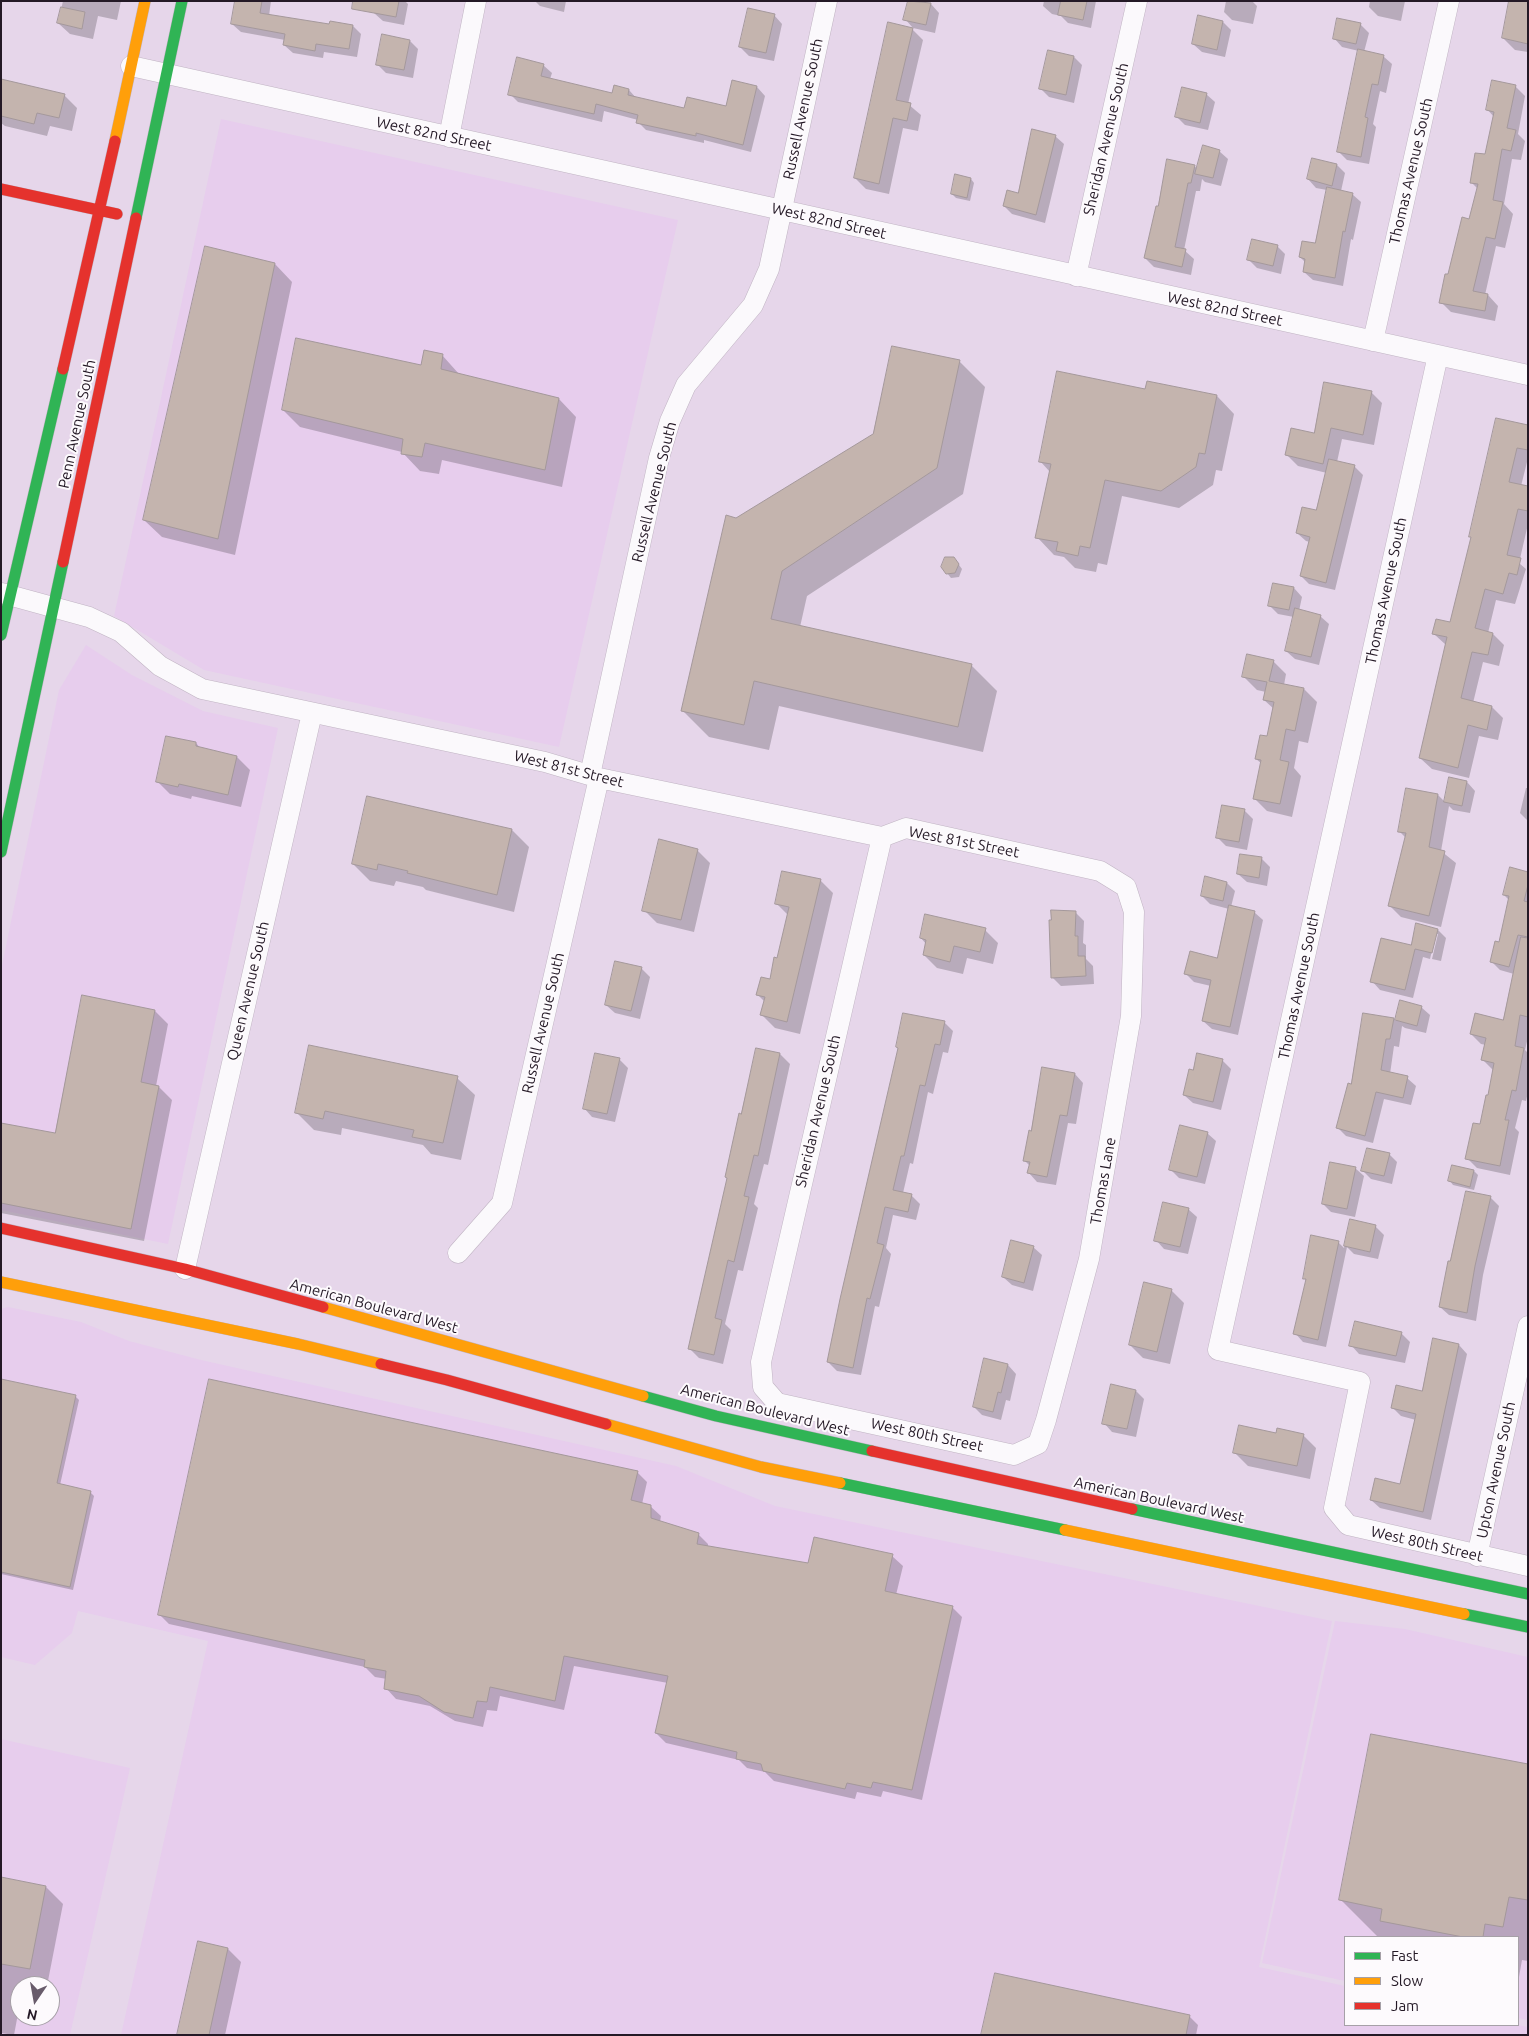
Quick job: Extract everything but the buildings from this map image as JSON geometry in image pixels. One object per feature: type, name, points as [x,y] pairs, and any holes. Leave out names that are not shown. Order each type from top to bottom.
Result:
[{"type":"main road","name":"Penn Avenue South","points":[[1,635],[6,594],[100,209],[145,1]]},
{"type":"main road","name":"Penn Avenue South","points":[[1,852],[168,75],[182,1]]},
{"type":"main road","points":[[1,188],[137,218]]},
{"type":"main road","name":"American Boulevard West","points":[[1,1228],[185,1269],[716,1416],[1309,1551],[1528,1594]]},
{"type":"main road","points":[[4,1284],[298,1344],[400,1369],[761,1467],[1303,1577],[1528,1627]]},
{"type":"street","points":[[449,137],[476,1]]},
{"type":"street","name":"Russell Avenue South","points":[[458,1253],[502,1203],[594,776],[659,458],[670,421],[686,385],[753,305],[768,269],[827,1]]},
{"type":"street","name":"Sheridan Avenue South","points":[[1076,276],[1137,1]]},
{"type":"street","name":"Thomas Avenue South","points":[[1373,341],[1449,1]]},
{"type":"street","name":"West 82nd Street","points":[[131,66],[1528,375]]},
{"type":"street","name":"Thomas Avenue South","points":[[1334,1508],[1360,1382],[1218,1350],[1438,355]]},
{"type":"street","name":"West 81st Street","points":[[6,594],[89,616],[121,632],[160,666],[202,690],[545,762],[594,776],[882,837],[906,828],[1100,870],[1126,887],[1134,912]]},
{"type":"street","name":"Queen Avenue South","points":[[185,1269],[312,713]]},
{"type":"street","name":"Sheridan Avenue South","points":[[763,1387],[761,1362],[882,837]]},
{"type":"street","name":"Thomas Lane","points":[[1038,1444],[1089,1259],[1131,1016],[1134,912]]},
{"type":"street","name":"Upton Avenue South","points":[[1477,1556],[1528,1326]]},
{"type":"street","name":"West 80th Street","points":[[763,1387],[777,1403],[1014,1454],[1038,1444]]},
{"type":"street","name":"West 80th Street","points":[[1334,1508],[1348,1525],[1477,1556],[1528,1566]]},
{"type":"shaded area","points":[[221,119],[678,220],[559,747],[204,670],[114,616]]},
{"type":"shaded area","points":[[86,645],[132,675],[203,711],[278,728],[168,1244],[1,1210],[1,970],[59,690]]},
{"type":"shaded area","points":[[8,1307],[81,1322],[129,1341],[201,1360],[676,1466],[775,1506],[1332,1621],[1259,1967],[1344,1986],[1344,2026],[1519,2025],[1528,2027],[1528,2035],[121,2035],[208,1641],[78,1611],[72,1633],[35,1665],[1,1657],[1,1309]]},
{"type":"shaded area","points":[[1335,1621],[1405,1629],[1528,1657],[1528,2020],[1519,2018],[1519,1936],[1344,1936],[1344,1981],[1262,1963]]},
{"type":"shaded area","points":[[1,1739],[130,1768],[70,2035],[1,2035]]},
{"type":"traffic: fast","points":[[136,218],[182,1]]},
{"type":"traffic: fast","points":[[1,635],[63,369]]},
{"type":"traffic: fast","points":[[1,852],[63,562]]},
{"type":"traffic: fast","points":[[643,1396],[716,1416],[872,1451]]},
{"type":"traffic: fast","points":[[840,1483],[1065,1530]]},
{"type":"traffic: fast","points":[[1132,1509],[1528,1594]]},
{"type":"traffic: fast","points":[[1464,1614],[1528,1627]]},
{"type":"traffic: slow","points":[[115,141],[145,1]]},
{"type":"traffic: slow","points":[[1,1282],[298,1344],[381,1364]]},
{"type":"traffic: slow","points":[[323,1307],[643,1396]]},
{"type":"traffic: slow","points":[[606,1424],[761,1467],[840,1483]]},
{"type":"traffic: slow","points":[[1065,1530],[1464,1614]]},
{"type":"traffic: jam","points":[[63,369],[115,141]]},
{"type":"traffic: jam","points":[[1,189],[117,214]]},
{"type":"traffic: jam","points":[[63,562],[136,218]]},
{"type":"traffic: jam","points":[[1,1228],[185,1269],[323,1307]]},
{"type":"traffic: jam","points":[[381,1364],[447,1380],[606,1424]]},
{"type":"traffic: jam","points":[[872,1451],[1132,1509]]}]
